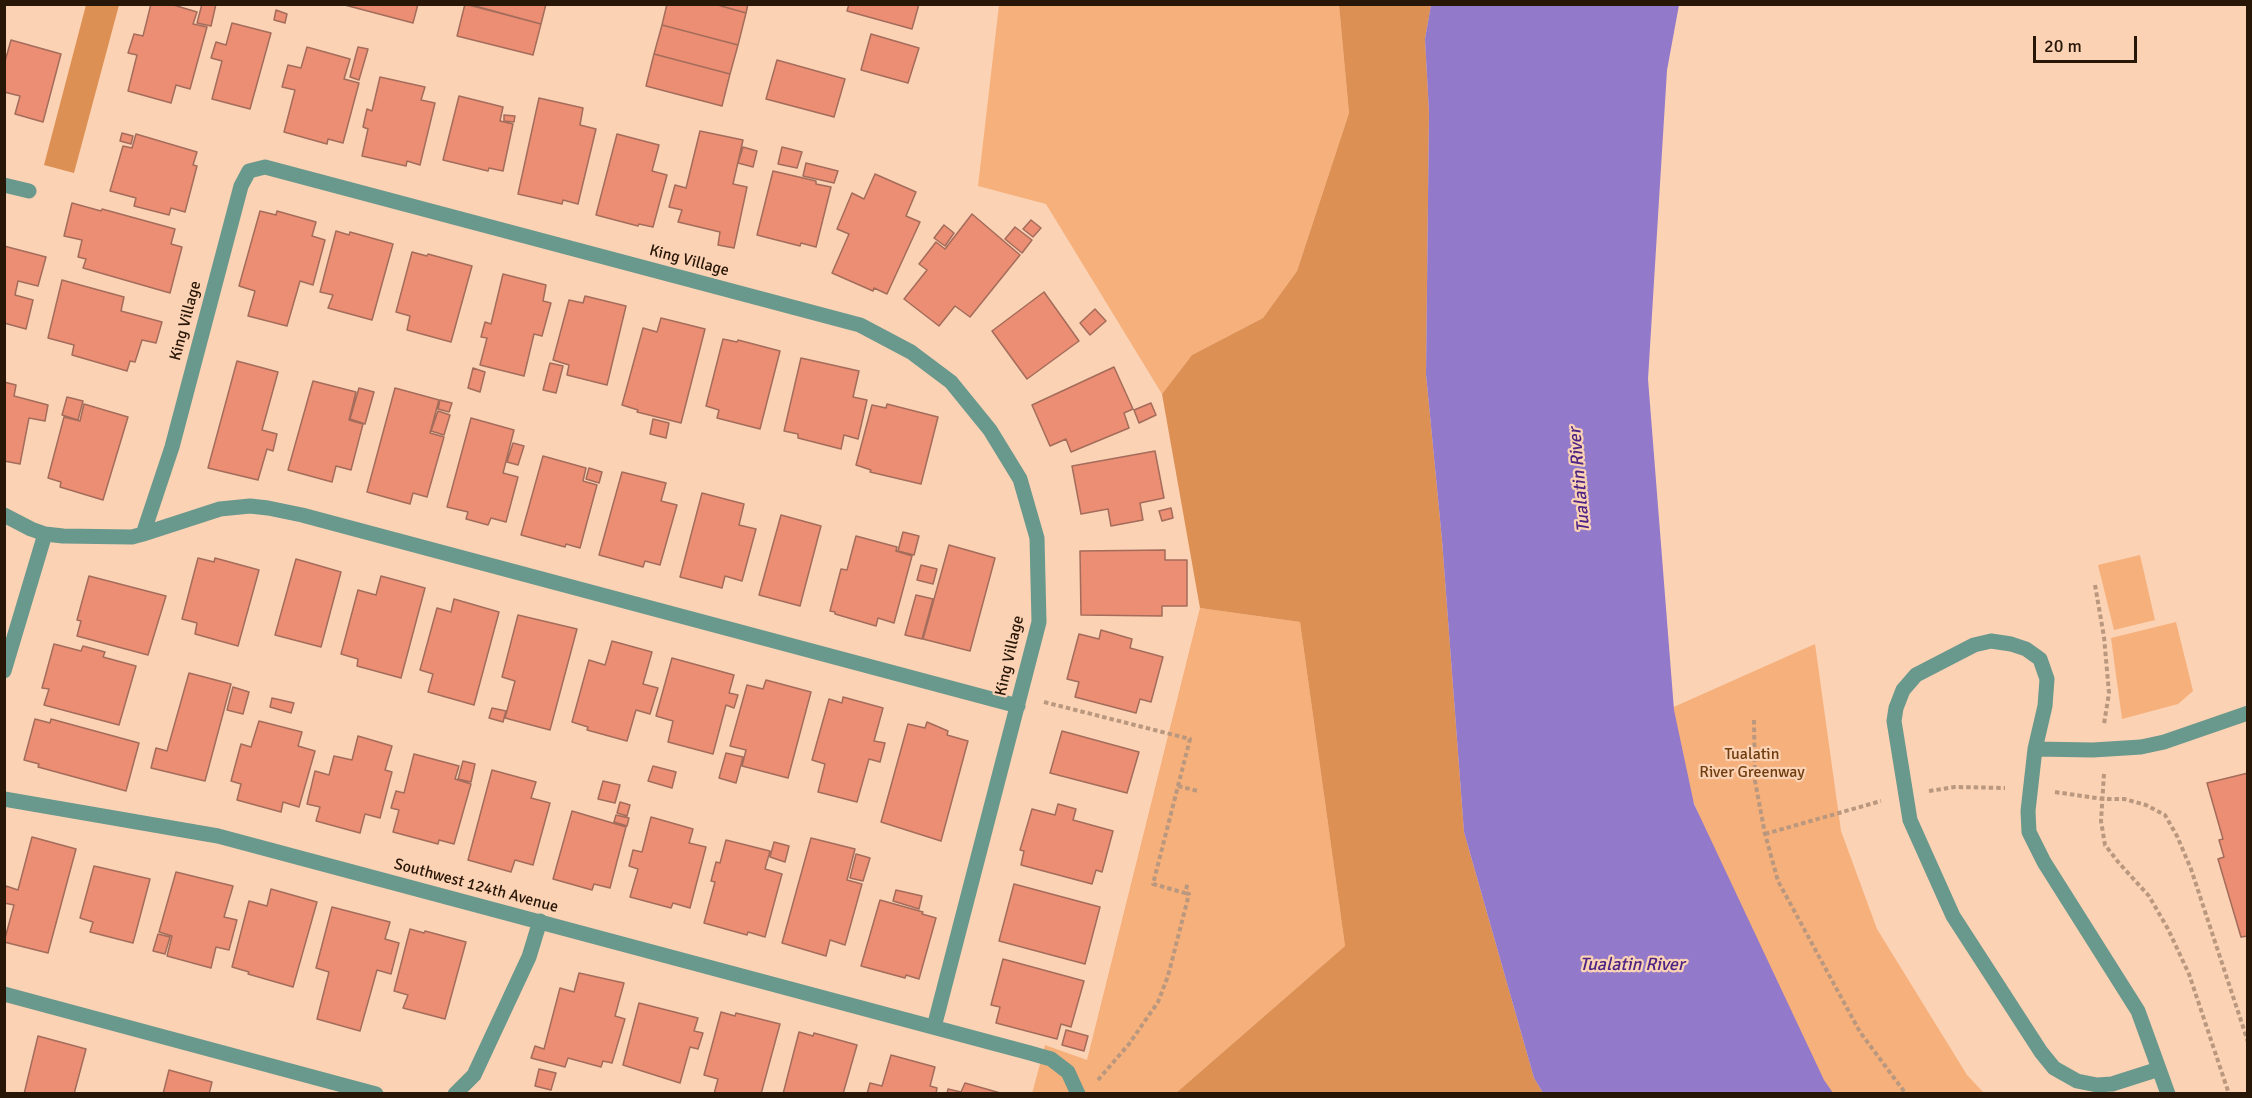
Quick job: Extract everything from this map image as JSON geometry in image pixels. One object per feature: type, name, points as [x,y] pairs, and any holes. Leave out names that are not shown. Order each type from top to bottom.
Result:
[{"type":"street","name":"King Village","points":[[143,534],[172,447],[241,186],[249,171],[265,167],[860,325],[911,352],[951,382],[990,430],[1020,479],[1037,538],[1039,622],[934,1027]]},
{"type":"street","points":[[4,185],[29,191]]},
{"type":"street","points":[[4,515],[45,534],[132,537],[220,509],[250,506],[268,508],[1019,701]]},
{"type":"street","points":[[4,671],[45,534]]},
{"type":"street","points":[[2159,1069],[2112,1084],[2097,1085],[2077,1081],[2054,1068],[2041,1052],[1953,916],[1910,820],[1894,721],[1903,690],[1916,675],[1974,645],[1991,641],[2026,649],[2040,659],[2047,679],[2045,706],[2035,749],[2028,811],[2029,832],[2044,862],[2138,1011],[2159,1069],[2168,1094]]},
{"type":"street","points":[[2035,749],[2103,750],[2141,747],[2164,742],[2247,713]]},
{"type":"street","name":"Southwest 124th Avenue","points":[[4,799],[218,836],[1051,1059],[1068,1072],[1078,1094]]},
{"type":"street","points":[[455,1094],[474,1075],[529,957],[540,921]]},
{"type":"street","points":[[4,994],[376,1094]]},
{"type":"path","points":[[2095,585],[2104,637],[2109,693],[2103,750],[2105,782],[2101,821],[2105,845],[2119,864],[2150,896],[2168,929],[2189,974],[2229,1094]]},
{"type":"path","points":[[1019,701],[1190,739],[1153,884],[1189,894],[1168,976],[1158,1002],[1129,1044],[1094,1085]]},
{"type":"path","points":[[1754,720],[1755,781],[1764,834],[1778,881],[1860,1032],[1906,1094]]},
{"type":"path","points":[[1178,786],[1198,791]]},
{"type":"path","points":[[2103,799],[2124,799],[2146,805],[2165,815],[2191,869],[2247,1042]]},
{"type":"path","points":[[1185,893],[1188,882]]},
{"type":"green space","points":[[999,5],[1339,5],[1349,113],[1297,271],[1263,318],[1192,355],[1162,394],[1046,204],[978,186]]},
{"type":"green space","points":[[2140,555],[2155,620],[2114,630],[2098,565]]},
{"type":"green space","points":[[1200,608],[1300,622],[1345,946],[1176,1093],[1032,1094],[1045,1045],[1087,1060]]},
{"type":"green space","points":[[2176,622],[2193,691],[2178,704],[2122,719],[2111,638]]},
{"type":"green space","name":"Tualatin River Greenway","points":[[1815,644],[1841,831],[1877,929],[1967,1075],[1984,1093],[1811,1093],[1658,714]]},
{"type":"shaded area","points":[[86,5],[119,5],[74,173],[44,165]]},
{"type":"shaded area","points":[[1339,5],[1431,5],[1425,39],[1429,112],[1426,374],[1442,540],[1464,832],[1534,1078],[1543,1093],[1176,1093],[1345,946],[1300,622],[1200,608],[1162,394],[1192,355],[1263,318],[1297,271],[1349,113]]},
{"type":"water","name":"Tualatin River","points":[[1431,5],[1679,5],[1667,70],[1648,379],[1674,710],[1694,804],[1824,1080],[1833,1093],[1543,1093],[1534,1078],[1464,832],[1442,540],[1426,374],[1429,112],[1425,39]]},
{"type":"building","points":[[151,4],[170,4],[197,12],[193,24],[207,27],[190,89],[176,85],[171,103],[128,91],[137,55],[128,53],[134,34],[143,36]]},
{"type":"building","points":[[202,4],[216,4],[211,26],[197,23]]},
{"type":"building","points":[[341,4],[418,4],[413,23]]},
{"type":"building","points":[[465,4],[541,24],[533,55],[457,36]]},
{"type":"building","points":[[468,4],[546,4],[541,24]]},
{"type":"building","points":[[667,4],[714,4],[746,13],[738,45],[662,25]]},
{"type":"building","points":[[714,4],[748,4],[746,13]]},
{"type":"building","points":[[849,4],[919,4],[912,29],[847,11]]},
{"type":"building","points":[[276,10],[287,14],[285,23],[274,20]]},
{"type":"building","points":[[232,23],[271,33],[250,109],[212,99],[222,61],[211,58],[216,42],[226,45]]},
{"type":"building","points":[[662,25],[738,45],[730,74],[654,54]]},
{"type":"building","points":[[871,34],[919,48],[908,83],[861,70]]},
{"type":"building","points":[[11,40],[61,54],[43,122],[15,114],[20,96],[4,92],[4,65]]},
{"type":"building","points":[[307,47],[350,59],[344,79],[359,83],[343,143],[328,139],[327,144],[284,132],[295,90],[282,87],[288,65],[301,68]]},
{"type":"building","points":[[358,47],[368,49],[359,80],[350,77]]},
{"type":"building","points":[[654,54],[730,74],[722,106],[646,86]]},
{"type":"building","points":[[777,60],[845,79],[834,117],[766,99]]},
{"type":"building","points":[[380,77],[425,87],[421,100],[435,103],[420,165],[407,161],[406,166],[362,156],[368,129],[363,127],[367,109],[372,111]]},
{"type":"building","points":[[459,96],[503,107],[500,121],[513,124],[503,171],[489,168],[488,171],[443,160]]},
{"type":"building","points":[[539,98],[583,108],[580,125],[596,129],[578,204],[563,200],[562,204],[518,194]]},
{"type":"building","points":[[504,115],[515,116],[514,122],[504,121]]},
{"type":"building","points":[[700,131],[743,140],[733,184],[747,187],[734,248],[718,245],[720,232],[678,222],[682,210],[669,207],[675,185],[686,188]]},
{"type":"building","points":[[122,133],[133,136],[131,144],[120,141]]},
{"type":"building","points":[[136,134],[197,152],[193,165],[197,166],[185,212],[171,208],[169,215],[134,206],[136,198],[110,191],[123,146],[132,148]]},
{"type":"building","points":[[617,134],[659,145],[652,171],[667,175],[653,227],[639,224],[638,226],[596,215]]},
{"type":"building","points":[[743,147],[757,151],[753,167],[738,163]]},
{"type":"building","points":[[782,147],[802,152],[797,168],[778,164]]},
{"type":"building","points":[[806,163],[838,171],[834,183],[803,176]]},
{"type":"building","points":[[773,171],[831,187],[816,247],[801,243],[800,246],[757,235]]},
{"type":"building","points":[[875,174],[916,192],[906,216],[920,222],[887,294],[874,288],[873,291],[832,273],[849,234],[837,229],[852,193],[864,199]]},
{"type":"building","points":[[72,203],[175,229],[171,244],[182,247],[170,293],[83,268],[86,259],[78,257],[82,240],[64,236]]},
{"type":"building","points":[[260,211],[276,215],[277,211],[316,222],[312,236],[325,240],[313,285],[300,281],[287,326],[248,316],[255,291],[239,286]]},
{"type":"building","points":[[972,214],[1020,255],[970,317],[955,306],[939,326],[904,299],[927,270],[919,264],[936,242],[945,249]]},
{"type":"building","points":[[1031,220],[1041,228],[1033,237],[1023,229]]},
{"type":"building","points":[[944,225],[954,233],[945,246],[934,238]]},
{"type":"building","points":[[1015,227],[1032,240],[1022,253],[1005,239]]},
{"type":"building","points":[[336,231],[349,235],[350,232],[393,244],[372,320],[328,308],[333,295],[320,292]]},
{"type":"building","points":[[4,246],[46,257],[38,286],[18,281],[15,295],[33,300],[26,329],[4,323]]},
{"type":"building","points":[[412,252],[472,266],[451,342],[407,330],[410,316],[396,312]]},
{"type":"building","points":[[503,274],[546,285],[543,301],[551,303],[542,336],[534,334],[524,376],[480,365],[487,338],[481,337],[485,322],[491,324]]},
{"type":"building","points":[[62,280],[124,297],[121,311],[162,322],[156,343],[142,340],[135,362],[130,361],[127,371],[72,355],[74,345],[48,338]]},
{"type":"building","points":[[1044,292],[1079,341],[1027,379],[992,331]]},
{"type":"building","points":[[585,296],[626,306],[607,385],[567,375],[569,365],[553,360],[569,300],[583,303]]},
{"type":"building","points":[[1095,309],[1106,321],[1090,335],[1080,323]]},
{"type":"building","points":[[661,318],[705,329],[681,423],[637,412],[638,410],[622,405],[643,328],[657,332]]},
{"type":"building","points":[[723,339],[737,342],[738,340],[780,351],[760,429],[717,418],[719,410],[706,406]]},
{"type":"building","points":[[801,358],[859,371],[853,397],[867,400],[858,439],[844,435],[841,449],[798,438],[798,434],[784,431]]},
{"type":"building","points":[[237,361],[278,372],[262,430],[277,434],[273,451],[267,449],[258,480],[208,468]]},
{"type":"building","points":[[550,363],[563,366],[556,393],[543,390]]},
{"type":"building","points":[[1114,367],[1133,409],[1124,413],[1129,428],[1071,452],[1066,439],[1050,446],[1032,405]]},
{"type":"building","points":[[473,368],[485,372],[480,392],[468,388]]},
{"type":"building","points":[[313,381],[356,392],[349,420],[363,424],[351,470],[336,466],[332,482],[288,470]]},
{"type":"building","points":[[4,382],[16,385],[14,396],[48,405],[45,421],[29,418],[20,464],[4,461]]},
{"type":"building","points":[[359,388],[374,392],[365,424],[350,419]]},
{"type":"building","points":[[395,388],[439,400],[430,433],[444,437],[427,497],[413,493],[410,504],[367,492]]},
{"type":"building","points":[[67,397],[83,401],[78,420],[62,415]]},
{"type":"building","points":[[440,400],[452,403],[449,412],[438,409]]},
{"type":"building","points":[[1151,403],[1156,415],[1139,423],[1134,410]]},
{"type":"building","points":[[84,404],[128,417],[103,500],[60,487],[61,482],[48,478],[64,417],[80,421]]},
{"type":"building","points":[[887,404],[938,417],[921,484],[870,472],[871,470],[856,465],[872,405],[886,408]]},
{"type":"building","points":[[438,411],[450,415],[444,435],[431,431]]},
{"type":"building","points":[[471,418],[514,430],[503,473],[518,477],[506,522],[491,518],[488,525],[466,519],[468,512],[447,507]]},
{"type":"building","points":[[653,419],[669,423],[666,438],[650,434]]},
{"type":"building","points":[[513,443],[524,446],[518,465],[507,462]]},
{"type":"building","points":[[1155,451],[1164,498],[1140,503],[1143,520],[1111,526],[1108,509],[1081,514],[1072,466]]},
{"type":"building","points":[[543,456],[586,468],[583,481],[597,485],[580,548],[566,544],[565,547],[521,535]]},
{"type":"building","points":[[589,468],[602,472],[599,483],[586,479]]},
{"type":"building","points":[[622,472],[666,483],[661,501],[677,505],[660,565],[645,561],[643,567],[599,555]]},
{"type":"building","points":[[702,493],[744,504],[739,525],[756,529],[742,581],[725,576],[722,588],[680,577]]},
{"type":"building","points":[[1171,508],[1173,518],[1162,521],[1159,511]]},
{"type":"building","points":[[781,515],[821,526],[800,606],[759,595]]},
{"type":"building","points":[[903,532],[919,536],[914,555],[898,551]]},
{"type":"building","points":[[856,536],[897,547],[896,551],[912,556],[894,623],[878,618],[876,626],[830,611],[841,569],[847,570]]},
{"type":"building","points":[[949,545],[995,558],[970,651],[923,639]]},
{"type":"building","points":[[1165,550],[1165,560],[1187,560],[1187,606],[1162,606],[1162,616],[1081,615],[1080,551]]},
{"type":"building","points":[[198,558],[214,562],[215,558],[259,570],[238,646],[195,634],[197,623],[182,619]]},
{"type":"building","points":[[296,559],[341,572],[321,647],[275,635]]},
{"type":"building","points":[[921,565],[937,569],[933,584],[917,580]]},
{"type":"building","points":[[89,576],[166,596],[148,655],[77,636],[81,621],[77,620]]},
{"type":"building","points":[[381,576],[425,588],[401,678],[357,666],[358,659],[341,654],[358,590],[376,595]]},
{"type":"building","points":[[916,595],[933,599],[922,639],[905,635]]},
{"type":"building","points":[[454,599],[499,612],[474,705],[428,692],[433,674],[420,670],[437,608],[451,612]]},
{"type":"building","points":[[518,615],[577,629],[550,730],[505,718],[515,681],[502,677]]},
{"type":"building","points":[[1101,630],[1132,639],[1130,648],[1163,657],[1151,702],[1140,699],[1136,713],[1075,697],[1079,682],[1067,679],[1079,634],[1099,639]]},
{"type":"building","points":[[612,641],[652,652],[643,684],[658,688],[650,714],[636,710],[627,741],[587,730],[588,727],[572,722],[589,660],[605,665]]},
{"type":"building","points":[[54,644],[81,651],[83,646],[105,652],[103,657],[136,666],[119,725],[44,705],[49,689],[42,688]]},
{"type":"building","points":[[672,658],[734,675],[729,693],[738,695],[734,708],[726,705],[713,754],[668,742],[673,721],[656,716]]},
{"type":"building","points":[[189,673],[231,684],[205,781],[151,768],[156,748],[167,751]]},
{"type":"building","points":[[766,680],[811,692],[788,778],[742,766],[746,750],[730,746],[747,685],[763,689]]},
{"type":"building","points":[[233,687],[249,692],[243,714],[227,710]]},
{"type":"building","points":[[843,697],[883,708],[874,741],[885,743],[880,762],[869,759],[857,802],[818,792],[825,764],[812,760],[829,699],[842,703]]},
{"type":"building","points":[[272,698],[294,703],[291,713],[270,707]]},
{"type":"building","points":[[492,708],[506,711],[503,722],[489,718]]},
{"type":"building","points":[[35,719],[50,723],[51,719],[139,743],[126,791],[38,767],[39,764],[24,760]]},
{"type":"building","points":[[259,721],[302,732],[298,746],[315,751],[299,807],[283,802],[281,812],[237,800],[241,784],[231,781],[241,744],[251,747]]},
{"type":"building","points":[[927,722],[948,731],[947,735],[968,741],[941,841],[881,822],[908,724],[925,728]]},
{"type":"building","points":[[1062,731],[1139,752],[1127,793],[1050,773]]},
{"type":"building","points":[[358,736],[392,746],[385,770],[392,772],[380,818],[365,814],[360,833],[316,821],[320,807],[307,804],[315,771],[329,775],[334,756],[352,760]]},
{"type":"building","points":[[726,753],[743,757],[736,783],[719,778]]},
{"type":"building","points":[[414,754],[459,766],[455,779],[471,784],[454,844],[439,840],[438,844],[393,832],[399,810],[391,808],[396,791],[404,793]]},
{"type":"building","points":[[463,761],[475,764],[471,782],[458,779]]},
{"type":"building","points":[[653,766],[676,772],[672,788],[648,781]]},
{"type":"building","points":[[492,770],[536,782],[531,798],[550,803],[533,865],[515,860],[511,872],[468,860]]},
{"type":"building","points":[[2248,773],[2248,936],[2241,937],[2218,859],[2224,857],[2219,840],[2223,839],[2207,783]]},
{"type":"building","points":[[603,781],[620,785],[615,803],[598,799]]},
{"type":"building","points":[[620,802],[630,805],[627,816],[617,813]]},
{"type":"building","points":[[1058,804],[1076,809],[1073,820],[1113,831],[1102,872],[1096,870],[1092,884],[1021,865],[1024,851],[1020,850],[1032,809],[1055,815]]},
{"type":"building","points":[[572,811],[626,827],[610,888],[594,884],[592,890],[553,879]]},
{"type":"building","points":[[616,815],[629,818],[627,826],[614,822]]},
{"type":"building","points":[[651,817],[693,829],[689,843],[706,847],[690,908],[673,903],[671,908],[630,897],[638,869],[629,866],[633,850],[642,852]]},
{"type":"building","points":[[32,837],[76,849],[48,953],[4,942],[14,905],[4,903],[6,886],[18,890]]},
{"type":"building","points":[[811,838],[855,849],[847,880],[862,884],[845,945],[830,940],[826,956],[782,943]]},
{"type":"building","points":[[726,840],[770,851],[765,869],[782,874],[765,937],[748,932],[747,935],[704,923],[715,882],[711,881],[716,862],[720,863]]},
{"type":"building","points":[[774,842],[789,846],[785,862],[770,857]]},
{"type":"building","points":[[856,854],[870,858],[863,881],[850,878]]},
{"type":"building","points":[[94,866],[150,879],[133,943],[90,932],[93,922],[80,918]]},
{"type":"building","points":[[176,872],[233,886],[224,917],[237,920],[229,950],[216,947],[211,968],[167,956],[172,936],[159,932]]},
{"type":"building","points":[[1014,884],[1100,907],[1085,964],[999,941]]},
{"type":"building","points":[[271,889],[317,902],[293,987],[232,967],[249,901],[267,906]]},
{"type":"building","points":[[896,890],[922,896],[919,909],[893,901]]},
{"type":"building","points":[[880,900],[936,918],[919,979],[906,975],[905,978],[861,966]]},
{"type":"building","points":[[332,907],[390,922],[385,939],[399,943],[391,974],[377,970],[360,1031],[317,1019],[329,972],[316,968]]},
{"type":"building","points":[[410,929],[466,942],[445,1019],[403,1008],[408,995],[394,991]]},
{"type":"building","points":[[158,934],[170,937],[165,954],[153,951]]},
{"type":"building","points":[[1003,959],[1084,981],[1071,1027],[1061,1024],[1057,1039],[996,1023],[1000,1007],[991,1005]]},
{"type":"building","points":[[579,973],[624,983],[615,1016],[625,1019],[612,1063],[603,1061],[601,1067],[568,1058],[565,1067],[531,1058],[535,1046],[544,1049],[560,988],[574,992]]},
{"type":"building","points":[[639,1003],[698,1018],[694,1031],[703,1033],[698,1049],[690,1047],[680,1083],[623,1065]]},
{"type":"building","points":[[721,1012],[735,1016],[736,1013],[780,1024],[761,1094],[714,1094],[718,1079],[704,1075]]},
{"type":"building","points":[[1066,1030],[1088,1036],[1084,1051],[1062,1045]]},
{"type":"building","points":[[799,1032],[813,1036],[814,1033],[857,1045],[843,1094],[783,1094]]},
{"type":"building","points":[[38,1036],[86,1049],[74,1094],[24,1094]]},
{"type":"building","points":[[891,1055],[935,1067],[930,1086],[937,1088],[936,1094],[867,1094],[870,1083],[882,1086]]},
{"type":"building","points":[[539,1069],[556,1073],[551,1090],[535,1086]]},
{"type":"building","points":[[169,1070],[212,1082],[209,1094],[163,1094]]},
{"type":"building","points":[[965,1083],[1004,1094],[947,1094],[948,1089],[961,1092]]}]
